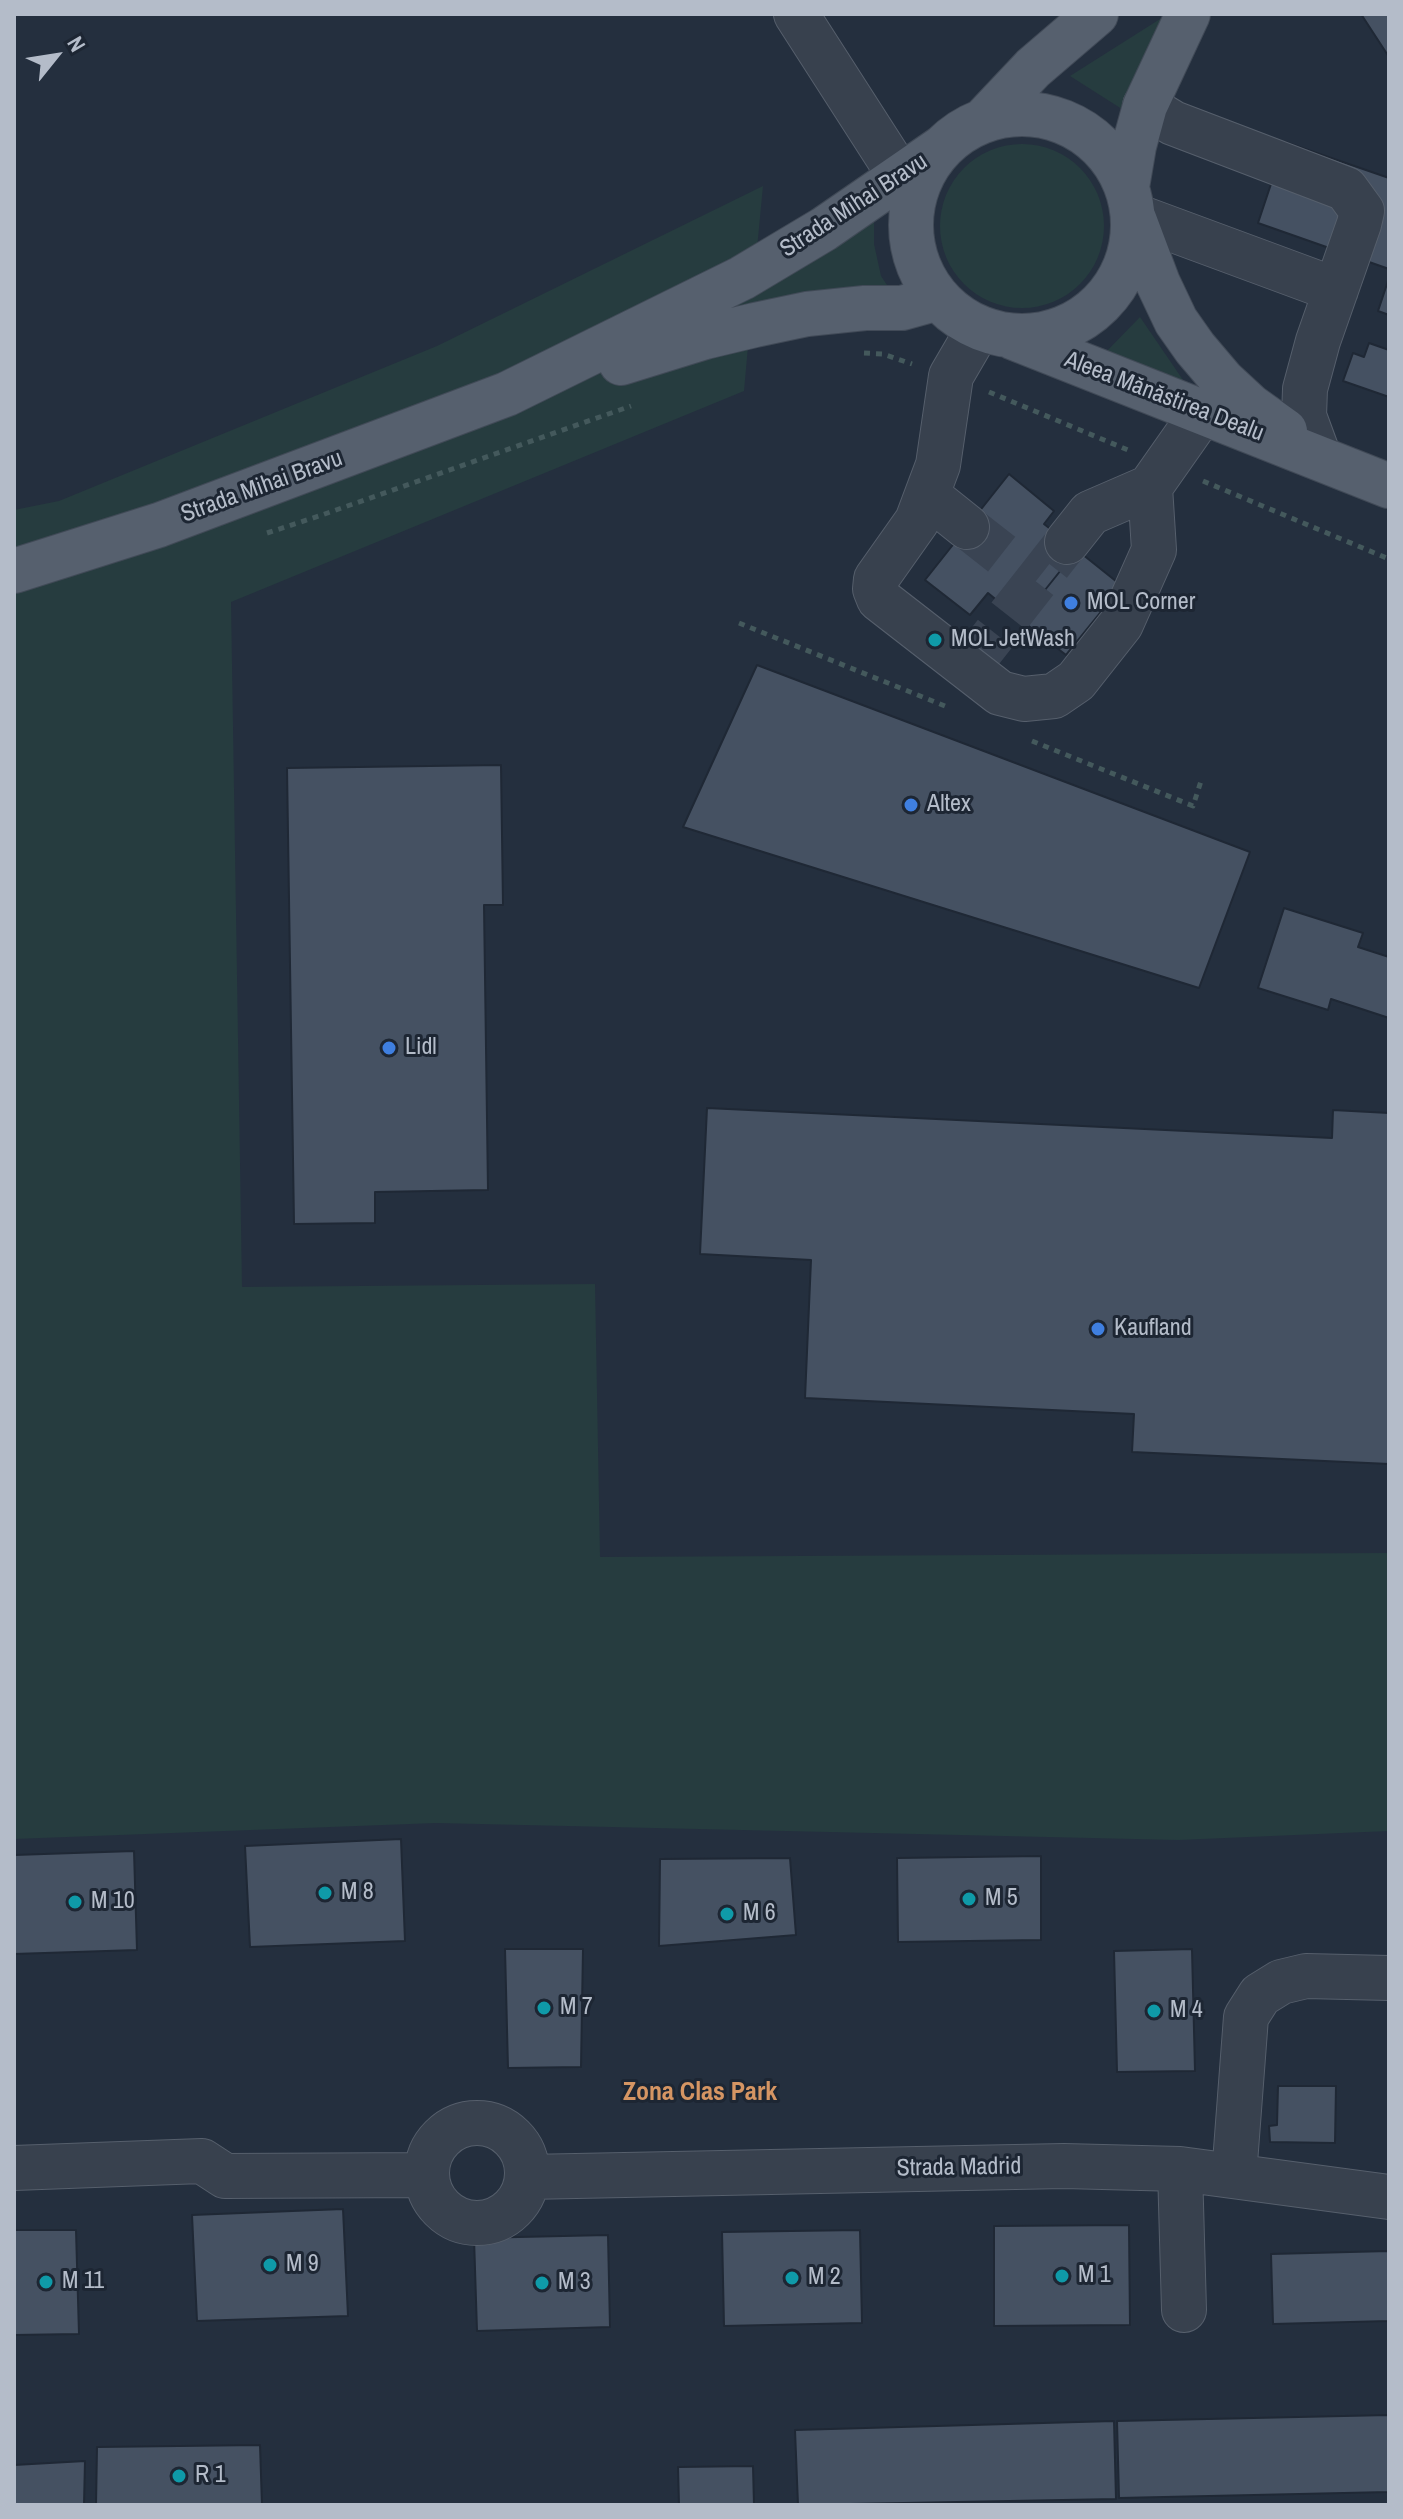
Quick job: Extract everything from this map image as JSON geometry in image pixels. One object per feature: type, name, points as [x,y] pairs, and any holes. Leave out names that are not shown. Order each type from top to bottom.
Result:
[{"type":"main road","points":[[983,121],[1033,68],[1096,14]]},
{"type":"main road","points":[[1130,201],[1110,157],[1084,133],[1052,118],[1018,114],[983,121],[961,132],[943,147],[923,174],[912,205],[911,238],[920,271],[938,298],[956,315],[994,332],[1043,335],[1074,324],[1100,305],[1120,278],[1131,248],[1134,146],[1145,106],[1188,14]]},
{"type":"main road","name":"Strada Mihai Bravu","points":[[14,571],[159,525],[507,394],[742,278],[824,229],[943,147]]},
{"type":"main road","name":"Aleea Mănăstirea Dealu","points":[[1130,201],[1158,283],[1176,321],[1195,348],[1250,406],[1319,457]]},
{"type":"main road","name":"Strada Mihai Bravu","points":[[507,394],[580,377],[690,341],[755,325],[807,314],[902,308],[938,298]]},
{"type":"main road","name":"Aleea Mănăstirea Dealu","points":[[994,332],[1389,486]]},
{"type":"street","points":[[796,14],[900,176]]},
{"type":"street","points":[[1145,106],[1173,123],[1346,189],[1362,211],[1305,389],[1304,416],[1319,457]]},
{"type":"street","points":[[1130,201],[1336,290]]},
{"type":"street","points":[[994,332],[951,376],[938,465],[917,521],[876,579],[875,589],[879,599],[1000,693],[1024,699],[1054,696],[1076,681],[1121,624],[1154,550],[1157,476]]},
{"type":"street","points":[[1067,542],[1090,513],[1157,476],[1202,413]]},
{"type":"street","points":[[927,495],[967,527]]},
{"type":"street","points":[[1234,2176],[1246,2017],[1260,1995],[1281,1982],[1306,1976],[1389,1978]]},
{"type":"street","points":[[474,2123],[491,2125],[518,2144],[525,2160],[527,2177],[523,2194],[513,2208],[500,2218],[483,2223],[466,2222],[450,2215],[437,2203],[427,2175],[435,2146],[458,2127],[474,2123]]},
{"type":"street","points":[[14,2168],[202,2161],[225,2176],[427,2175]]},
{"type":"street","name":"Strada Madrid","points":[[527,2177],[1064,2166],[1180,2169],[1389,2197]]},
{"type":"street","points":[[1180,2169],[1184,2310]]},
{"type":"path","points":[[855,353],[883,354],[951,376],[1157,476],[1389,559]]},
{"type":"path","points":[[258,535],[634,405]]},
{"type":"green space","points":[[1168,14],[1125,111],[1070,76]]},
{"type":"green space","points":[[1022,144],[1053,151],[1080,168],[1097,195],[1104,226],[1097,257],[1080,284],[1053,301],[1022,308],[991,301],[964,284],[947,257],[940,226],[947,195],[964,168],[991,151]]},
{"type":"green space","points":[[763,186],[754,280],[874,217],[874,244],[881,276],[893,294],[751,313],[744,391],[231,602],[242,1287],[595,1284],[600,1557],[1389,1553],[1389,1831],[1178,1840],[436,1823],[14,1839],[14,510],[59,501],[437,346]]},
{"type":"green space","points":[[1140,317],[1196,399],[1105,353]]},
{"type":"building","points":[[1361,14],[1389,14],[1389,57]]},
{"type":"building","points":[[1285,142],[1389,178],[1389,269],[1258,223]]},
{"type":"building","points":[[1389,278],[1389,315],[1378,311]]},
{"type":"building","points":[[1369,343],[1389,350],[1389,397],[1343,381],[1353,353],[1364,357]]},
{"type":"building","points":[[1009,474],[1054,511],[1044,524],[1077,550],[1021,620],[988,593],[970,615],[925,580]]},
{"type":"building","name":"MOL Corner","points":[[1077,550],[1122,586],[1066,655],[1021,620]]},
{"type":"building","name":"Altex","points":[[757,665],[1250,852],[1199,988],[683,827]]},
{"type":"building","name":"Lidl","points":[[501,765],[503,905],[484,905],[488,1190],[375,1192],[375,1223],[294,1224],[287,768]]},
{"type":"building","points":[[1284,908],[1363,933],[1358,947],[1389,957],[1389,1018],[1331,999],[1328,1010],[1258,988]]},
{"type":"building","name":"Kaufland","points":[[707,1108],[1332,1138],[1333,1110],[1389,1113],[1389,1464],[1132,1452],[1134,1414],[805,1398],[811,1260],[700,1254]]},
{"type":"building","name":"M 8","points":[[401,1839],[405,1941],[250,1947],[245,1846]]},
{"type":"building","name":"M 10","points":[[134,1851],[137,1950],[14,1954],[14,1855]]},
{"type":"building","name":"M 5","points":[[1041,1856],[1041,1940],[898,1942],[897,1858]]},
{"type":"building","name":"M 6","points":[[790,1858],[796,1935],[659,1946],[660,1859]]},
{"type":"building","name":"M 7","points":[[505,1949],[583,1949],[581,2067],[508,2068]]},
{"type":"building","name":"M 4","points":[[1192,1949],[1195,2071],[1117,2072],[1114,1951]]},
{"type":"building","points":[[1278,2086],[1336,2086],[1335,2143],[1270,2142],[1269,2126],[1277,2125]]},
{"type":"building","name":"M 9","points":[[343,2209],[348,2316],[197,2321],[192,2215]]},
{"type":"building","name":"M 1","points":[[1129,2225],[1130,2325],[994,2326],[994,2226]]},
{"type":"building","name":"M 11","points":[[14,2230],[76,2230],[79,2334],[14,2335]]},
{"type":"building","name":"M 2","points":[[860,2230],[862,2323],[724,2326],[722,2232]]},
{"type":"building","name":"M 3","points":[[608,2235],[610,2327],[477,2331],[474,2238]]},
{"type":"building","points":[[1389,2251],[1389,2321],[1273,2324],[1271,2254]]},
{"type":"building","points":[[1389,2415],[1389,2492],[1119,2498],[1117,2421]]},
{"type":"building","points":[[1114,2421],[1116,2499],[798,2505],[795,2430]]},
{"type":"building","name":"R 1","points":[[260,2445],[262,2505],[96,2505],[97,2447]]},
{"type":"building","points":[[85,2461],[84,2505],[14,2505],[14,2465]]},
{"type":"building","points":[[753,2466],[754,2505],[679,2505],[678,2467]]},
{"type":"tunnel","points":[[967,527],[1036,581]]},
{"type":"tunnel","points":[[968,668],[1067,542]]},
{"type":"place","name":"MOL Corner","points":[[1071,603]]},
{"type":"place","name":"MOL JetWash","points":[[935,640]]},
{"type":"place","name":"Altex","points":[[911,805]]},
{"type":"place","name":"Lidl","points":[[389,1048]]},
{"type":"place","name":"Kaufland","points":[[1098,1329]]},
{"type":"place","name":"M 8","points":[[325,1893]]},
{"type":"place","name":"M 5","points":[[969,1899]]},
{"type":"place","name":"M 10","points":[[75,1902]]},
{"type":"place","name":"M 6","points":[[727,1914]]},
{"type":"place","name":"M 7","points":[[544,2008]]},
{"type":"place","name":"M 4","points":[[1154,2011]]},
{"type":"place","name":"M 9","points":[[270,2265]]},
{"type":"place","name":"M 1","points":[[1062,2276]]},
{"type":"place","name":"M 2","points":[[792,2278]]},
{"type":"place","name":"M 11","points":[[46,2282]]},
{"type":"place","name":"M 3","points":[[542,2283]]},
{"type":"place","name":"R 1","points":[[179,2476]]},
{"type":"district","name":"Zona Clas Park","points":[[700,2093]]}]
